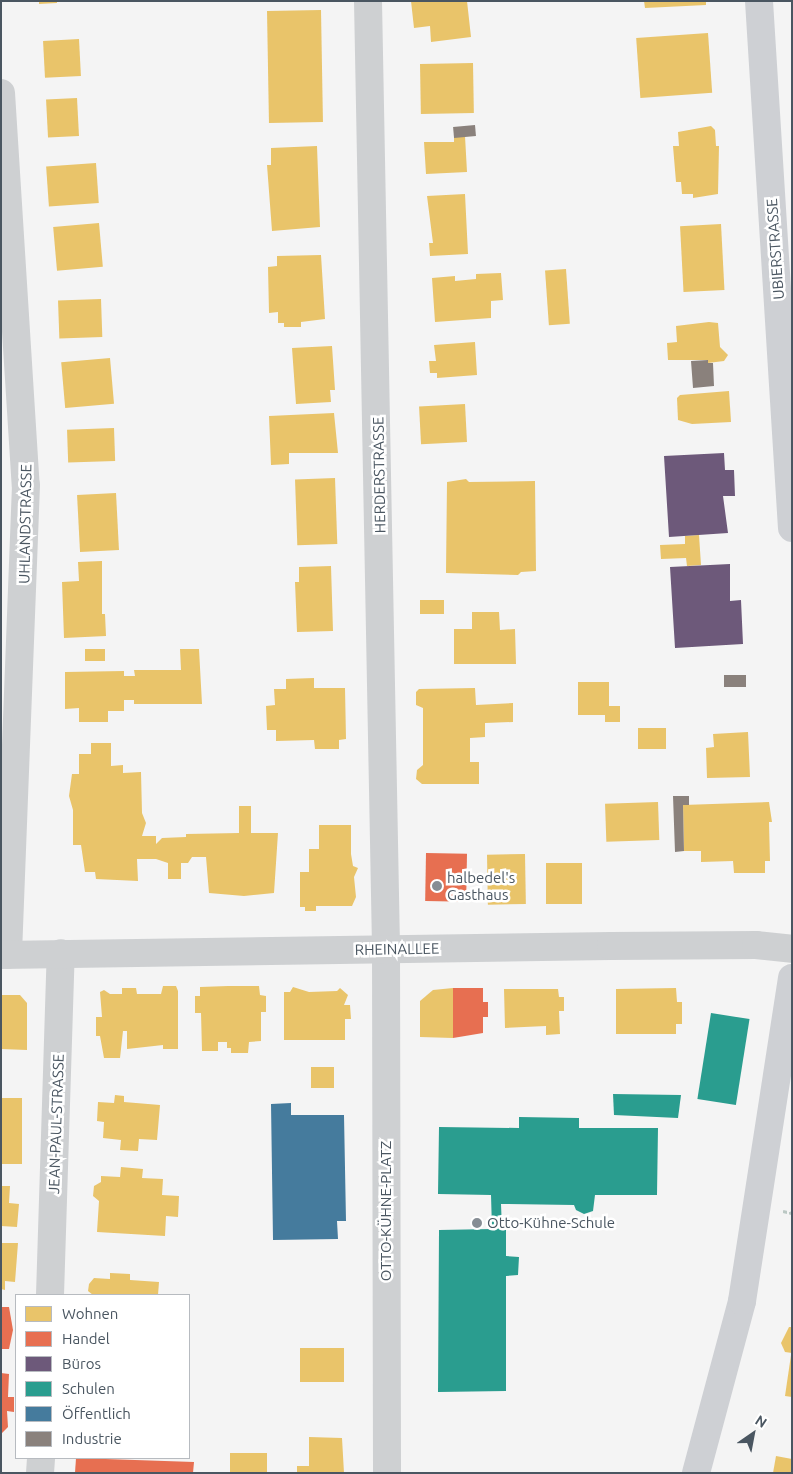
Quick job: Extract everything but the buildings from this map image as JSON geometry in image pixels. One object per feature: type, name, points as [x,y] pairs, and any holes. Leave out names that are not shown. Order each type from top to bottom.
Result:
[{"type":"main road","name":"UBIERSTRASSE","points":[[759,1],[792,528]]},
{"type":"main road","points":[[696,1473],[742,1301],[792,978]]},
{"type":"street","name":"HERDERSTRASSE","points":[[368,1],[386,949]]},
{"type":"street","name":"UHLANDSTRASSE","points":[[1,93],[26,485],[5,955]]},
{"type":"street","name":"RHEINALLEE","points":[[5,955],[756,945],[792,949]]},
{"type":"street","name":"OTTO-KÜHNE-PLATZ","points":[[386,949],[387,1473]]},
{"type":"street","name":"JEAN-PAUL-STRASSE","points":[[50,1294],[61,953]]},
{"type":"street","points":[[40,1459],[40,1473]]},
{"type":"place","name":"halbedel's Gasthaus","points":[[437,886]]},
{"type":"place","name":"Otto-Kühne-Schule","points":[[477,1223]]}]
